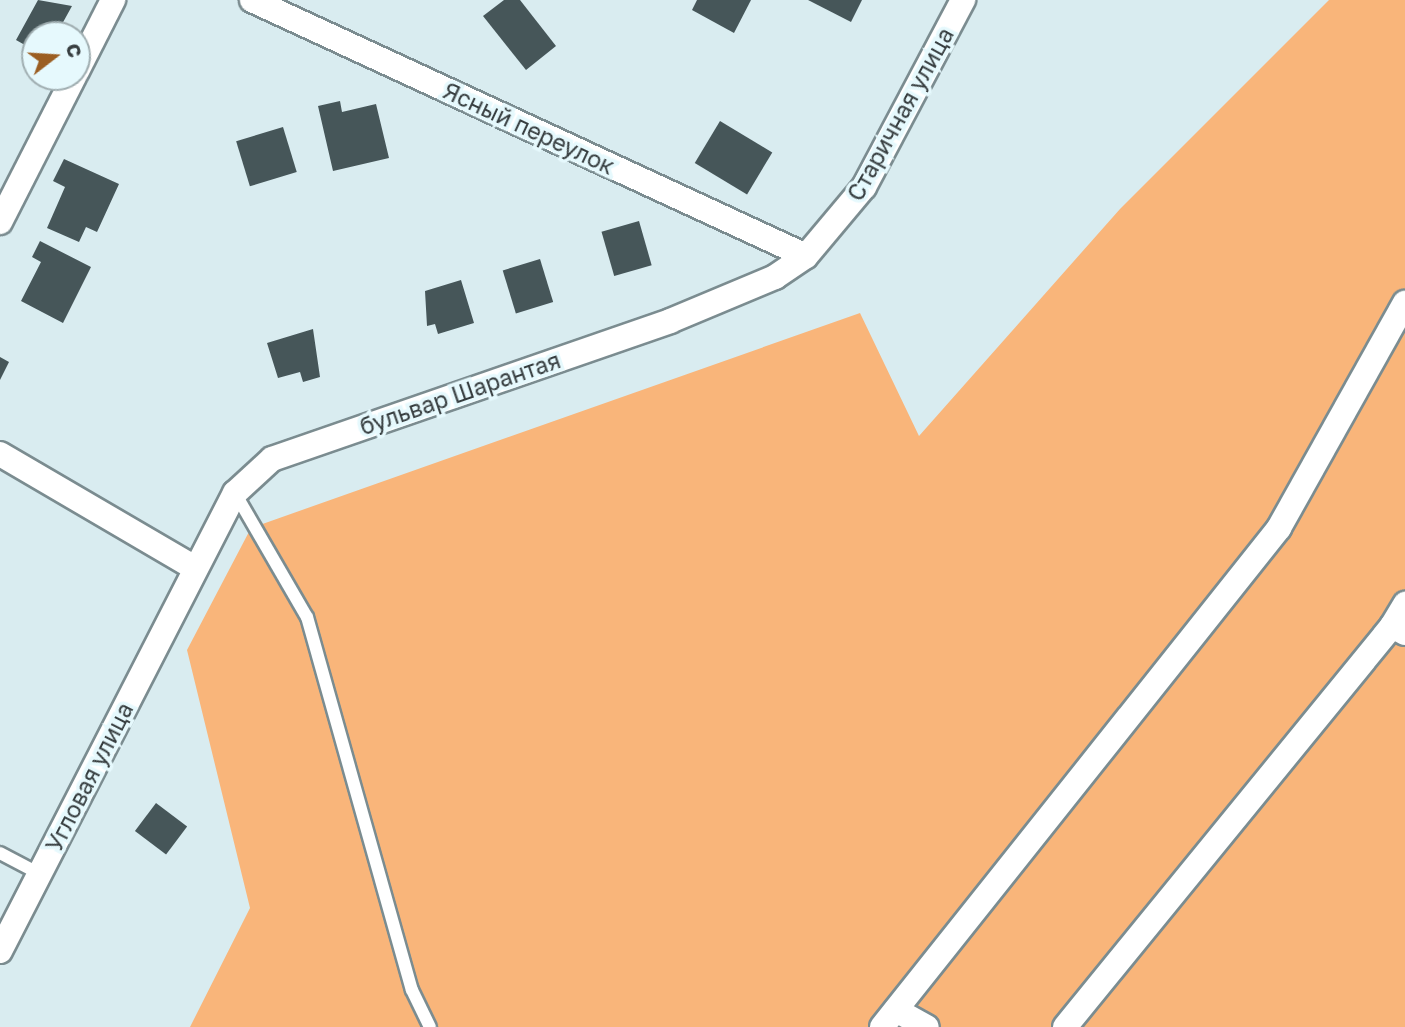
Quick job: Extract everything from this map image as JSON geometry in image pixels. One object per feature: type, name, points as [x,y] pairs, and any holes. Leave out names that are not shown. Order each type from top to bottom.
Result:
[{"type":"street","points":[[91,43],[113,0]]},
{"type":"street","name":"Ясный переулок","points":[[252,0],[806,256]]},
{"type":"street","name":"Старичная улица","points":[[806,256],[864,187],[962,0]]},
{"type":"street","points":[[0,222],[67,91]]},
{"type":"street","name":"бульвар Шарантая","points":[[177,603],[235,493],[272,459],[741,295],[806,256]]},
{"type":"street","points":[[927,1027],[889,1018],[1279,528],[1405,303]]},
{"type":"street","points":[[0,454],[195,568]]},
{"type":"street","name":"Угловая улица","points":[[0,951],[177,603]]},
{"type":"street","points":[[1065,1027],[1399,630],[1405,604]]},
{"type":"lane","points":[[235,493],[307,617],[411,990],[430,1027]]},
{"type":"lane","points":[[0,853],[40,874]]},
{"type":"shaded area","points":[[1329,0],[1405,0],[1405,1027],[190,1027],[250,908],[187,650],[251,528],[860,313],[919,436],[1120,209]]},
{"type":"building","points":[[38,0],[72,6],[64,21],[26,21]]},
{"type":"building","points":[[504,0],[520,0],[556,46],[526,70],[483,16]]},
{"type":"building","points":[[697,0],[751,0],[734,33],[692,10]]},
{"type":"building","points":[[808,0],[862,0],[851,22]]},
{"type":"building","points":[[340,101],[342,112],[376,104],[389,158],[333,171],[318,106]]},
{"type":"building","points":[[720,121],[772,152],[747,194],[695,163]]},
{"type":"building","points":[[283,127],[297,172],[250,186],[236,141]]},
{"type":"building","points":[[64,159],[119,184],[97,232],[86,227],[79,242],[47,228],[65,187],[53,181]]},
{"type":"building","points":[[639,221],[652,265],[614,276],[602,232]]},
{"type":"building","points":[[40,241],[91,267],[63,323],[21,301],[41,262],[32,257]]},
{"type":"building","points":[[540,259],[553,302],[516,313],[503,270]]},
{"type":"building","points":[[461,280],[474,323],[438,334],[435,324],[427,326],[425,291]]},
{"type":"building","points":[[313,329],[320,377],[303,382],[300,372],[278,378],[267,343]]},
{"type":"building","points":[[0,357],[9,362],[0,380]]},
{"type":"building","points":[[156,803],[187,826],[166,854],[135,831]]}]
